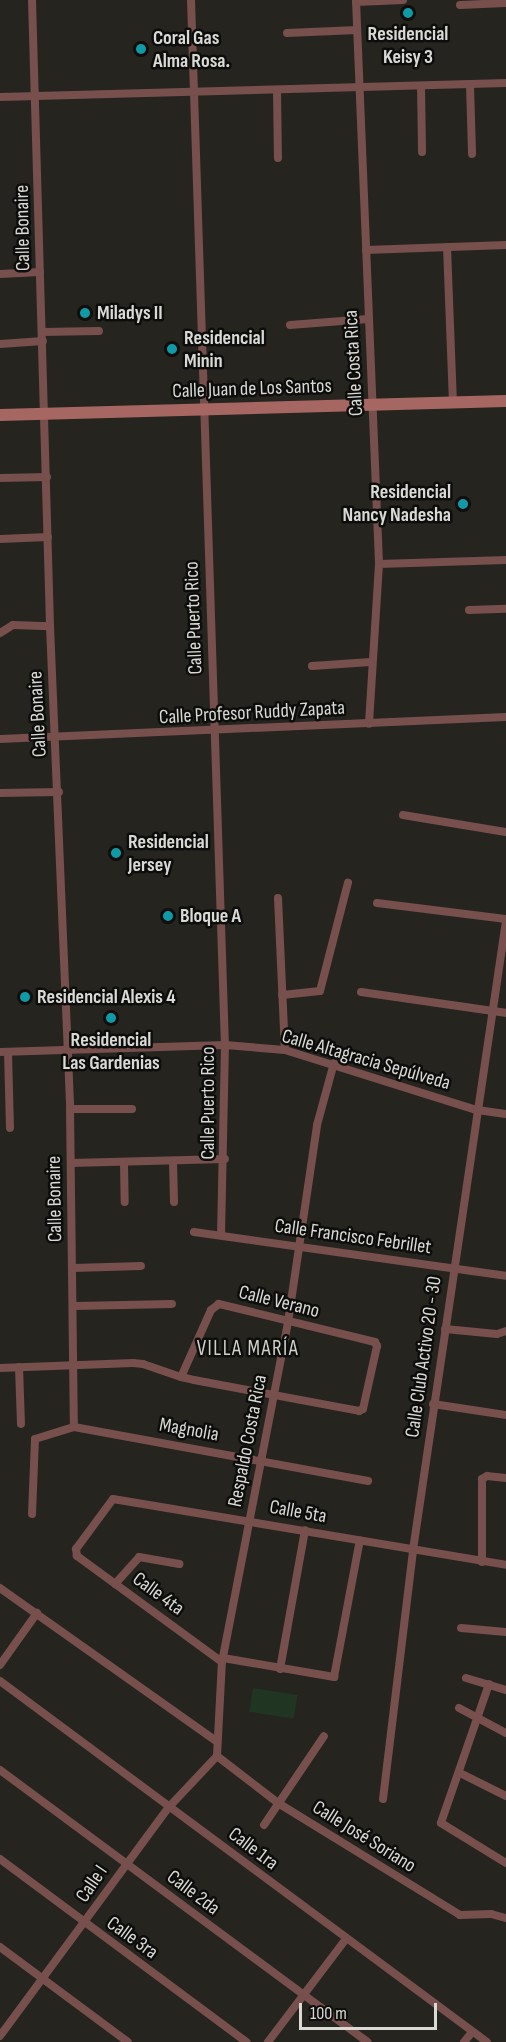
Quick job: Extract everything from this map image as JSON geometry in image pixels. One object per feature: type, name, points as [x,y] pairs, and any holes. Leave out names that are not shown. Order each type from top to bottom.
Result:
[{"type":"street","name":"Calle Bonaire","points":[[32,0],[50,626],[57,738],[70,1109],[74,1427]]},
{"type":"street","name":"Calle Puerto Rico","points":[[191,0],[202,410],[225,1045],[225,1160],[222,1234]]},
{"type":"street","points":[[356,1],[403,0]]},
{"type":"street","name":"Calle Costa Rica","points":[[356,1],[379,564],[371,662],[369,724]]},
{"type":"street","points":[[460,5],[506,3]]},
{"type":"street","points":[[287,33],[357,30]]},
{"type":"street","points":[[0,97],[506,83]]},
{"type":"street","points":[[470,85],[472,154]]},
{"type":"street","points":[[421,86],[422,152]]},
{"type":"street","points":[[277,90],[278,158]]},
{"type":"street","points":[[366,250],[506,245]]},
{"type":"street","points":[[447,247],[453,403]]},
{"type":"street","points":[[0,274],[40,272]]},
{"type":"street","points":[[290,325],[368,320]]},
{"type":"street","points":[[0,344],[99,331]]},
{"type":"street","name":"Calle Juan de Los Santos","points":[[0,415],[506,401]]},
{"type":"street","points":[[0,478],[47,477]]},
{"type":"street","points":[[0,539],[48,537]]},
{"type":"street","points":[[379,564],[506,560]]},
{"type":"street","points":[[469,610],[506,609]]},
{"type":"street","points":[[0,633],[13,625],[50,626]]},
{"type":"street","points":[[312,666],[371,662]]},
{"type":"street","name":"Calle Profesor Ruddy Zapata","points":[[0,739],[506,717]]},
{"type":"street","points":[[0,794],[59,792]]},
{"type":"street","points":[[403,815],[506,832]]},
{"type":"street","points":[[282,995],[320,991],[348,884]]},
{"type":"street","points":[[278,898],[285,1050]]},
{"type":"street","points":[[377,903],[506,920]]},
{"type":"street","name":"Calle Club Activo 20 - 30","points":[[384,1799],[413,1550],[506,920]]},
{"type":"street","points":[[361,992],[506,1013]]},
{"type":"street","name":"Calle Altagracia Sepúlveda","points":[[4,1052],[225,1045],[285,1050],[334,1063],[477,1110],[506,1114]]},
{"type":"street","points":[[4,1052],[10,1128]]},
{"type":"street","name":"Respaldo Costa Rica","points":[[217,1756],[216,1741],[223,1660],[288,1322],[317,1125],[334,1063]]},
{"type":"street","points":[[70,1109],[132,1109]]},
{"type":"street","points":[[71,1163],[225,1160]]},
{"type":"street","points":[[173,1161],[174,1202]]},
{"type":"street","points":[[124,1163],[125,1202]]},
{"type":"street","name":"Calle Francisco Febrillet","points":[[195,1232],[300,1245],[506,1276]]},
{"type":"street","points":[[73,1268],[141,1266]]},
{"type":"street","points":[[74,1306],[172,1304]]},
{"type":"street","name":"Calle Verano","points":[[181,1377],[214,1306],[377,1343],[362,1411],[275,1393]]},
{"type":"street","points":[[445,1329],[496,1334],[506,1331]]},
{"type":"street","points":[[0,1368],[133,1363],[181,1377],[275,1393]]},
{"type":"street","points":[[19,1367],[21,1424]]},
{"type":"street","points":[[434,1404],[506,1415]]},
{"type":"street","points":[[32,1514],[35,1440],[74,1427]]},
{"type":"street","name":"Magnolia","points":[[74,1427],[262,1459],[368,1481]]},
{"type":"street","points":[[482,1562],[483,1477],[506,1478]]},
{"type":"street","name":"Calle 5ta","points":[[75,1552],[113,1499],[250,1520],[506,1565]]},
{"type":"street","points":[[280,1669],[305,1530]]},
{"type":"street","points":[[223,1660],[334,1677],[360,1540]]},
{"type":"street","name":"Calle 4ta","points":[[75,1552],[115,1584],[223,1660]]},
{"type":"street","points":[[115,1584],[139,1557],[179,1564]]},
{"type":"street","points":[[0,1588],[216,1741]]},
{"type":"street","points":[[0,1665],[38,1613]]},
{"type":"street","points":[[461,1628],[506,1632]]},
{"type":"street","points":[[466,1678],[506,1690]]},
{"type":"street","name":"Calle 1ra","points":[[0,1681],[487,2042]]},
{"type":"street","points":[[489,1684],[441,1823],[506,1863]]},
{"type":"street","points":[[459,1708],[478,1720],[506,1732]]},
{"type":"street","points":[[264,1825],[324,1736]]},
{"type":"street","name":"Calle I","points":[[0,2036],[169,1807],[217,1756]]},
{"type":"street","name":"Calle José Soriano","points":[[217,1756],[278,1803],[460,1915],[491,1914],[506,1918]]},
{"type":"street","name":"Calle 2da","points":[[0,1770],[366,2042]]},
{"type":"street","points":[[460,1773],[506,1796]]},
{"type":"street","name":"Calle 3ra","points":[[0,1859],[246,2042]]},
{"type":"street","points":[[268,2042],[346,1939]]},
{"type":"street","points":[[0,1947],[128,2042]]},
{"type":"street","points":[[464,2042],[472,2032]]},
{"type":"green space","points":[[253,1688],[297,1695],[294,1719],[249,1712]]},
{"type":"place","name":"Residencial Keisy 3","points":[[408,13]]},
{"type":"place","name":"Coral Gas Alma Rosa.","points":[[141,49]]},
{"type":"place","name":"Miladys II","points":[[85,313]]},
{"type":"place","name":"Residencial Minin","points":[[172,349]]},
{"type":"place","name":"Residencial Nancy Nadesha","points":[[463,504]]},
{"type":"place","name":"Residencial Jersey","points":[[116,853]]},
{"type":"place","name":"Bloque A","points":[[168,916]]},
{"type":"place","name":"Residencial Alexis 4","points":[[25,997]]},
{"type":"place","name":"Residencial Las Gardenias","points":[[111,1018]]},
{"type":"district","name":"VILLA MARÍA","points":[[248,1349]]}]
